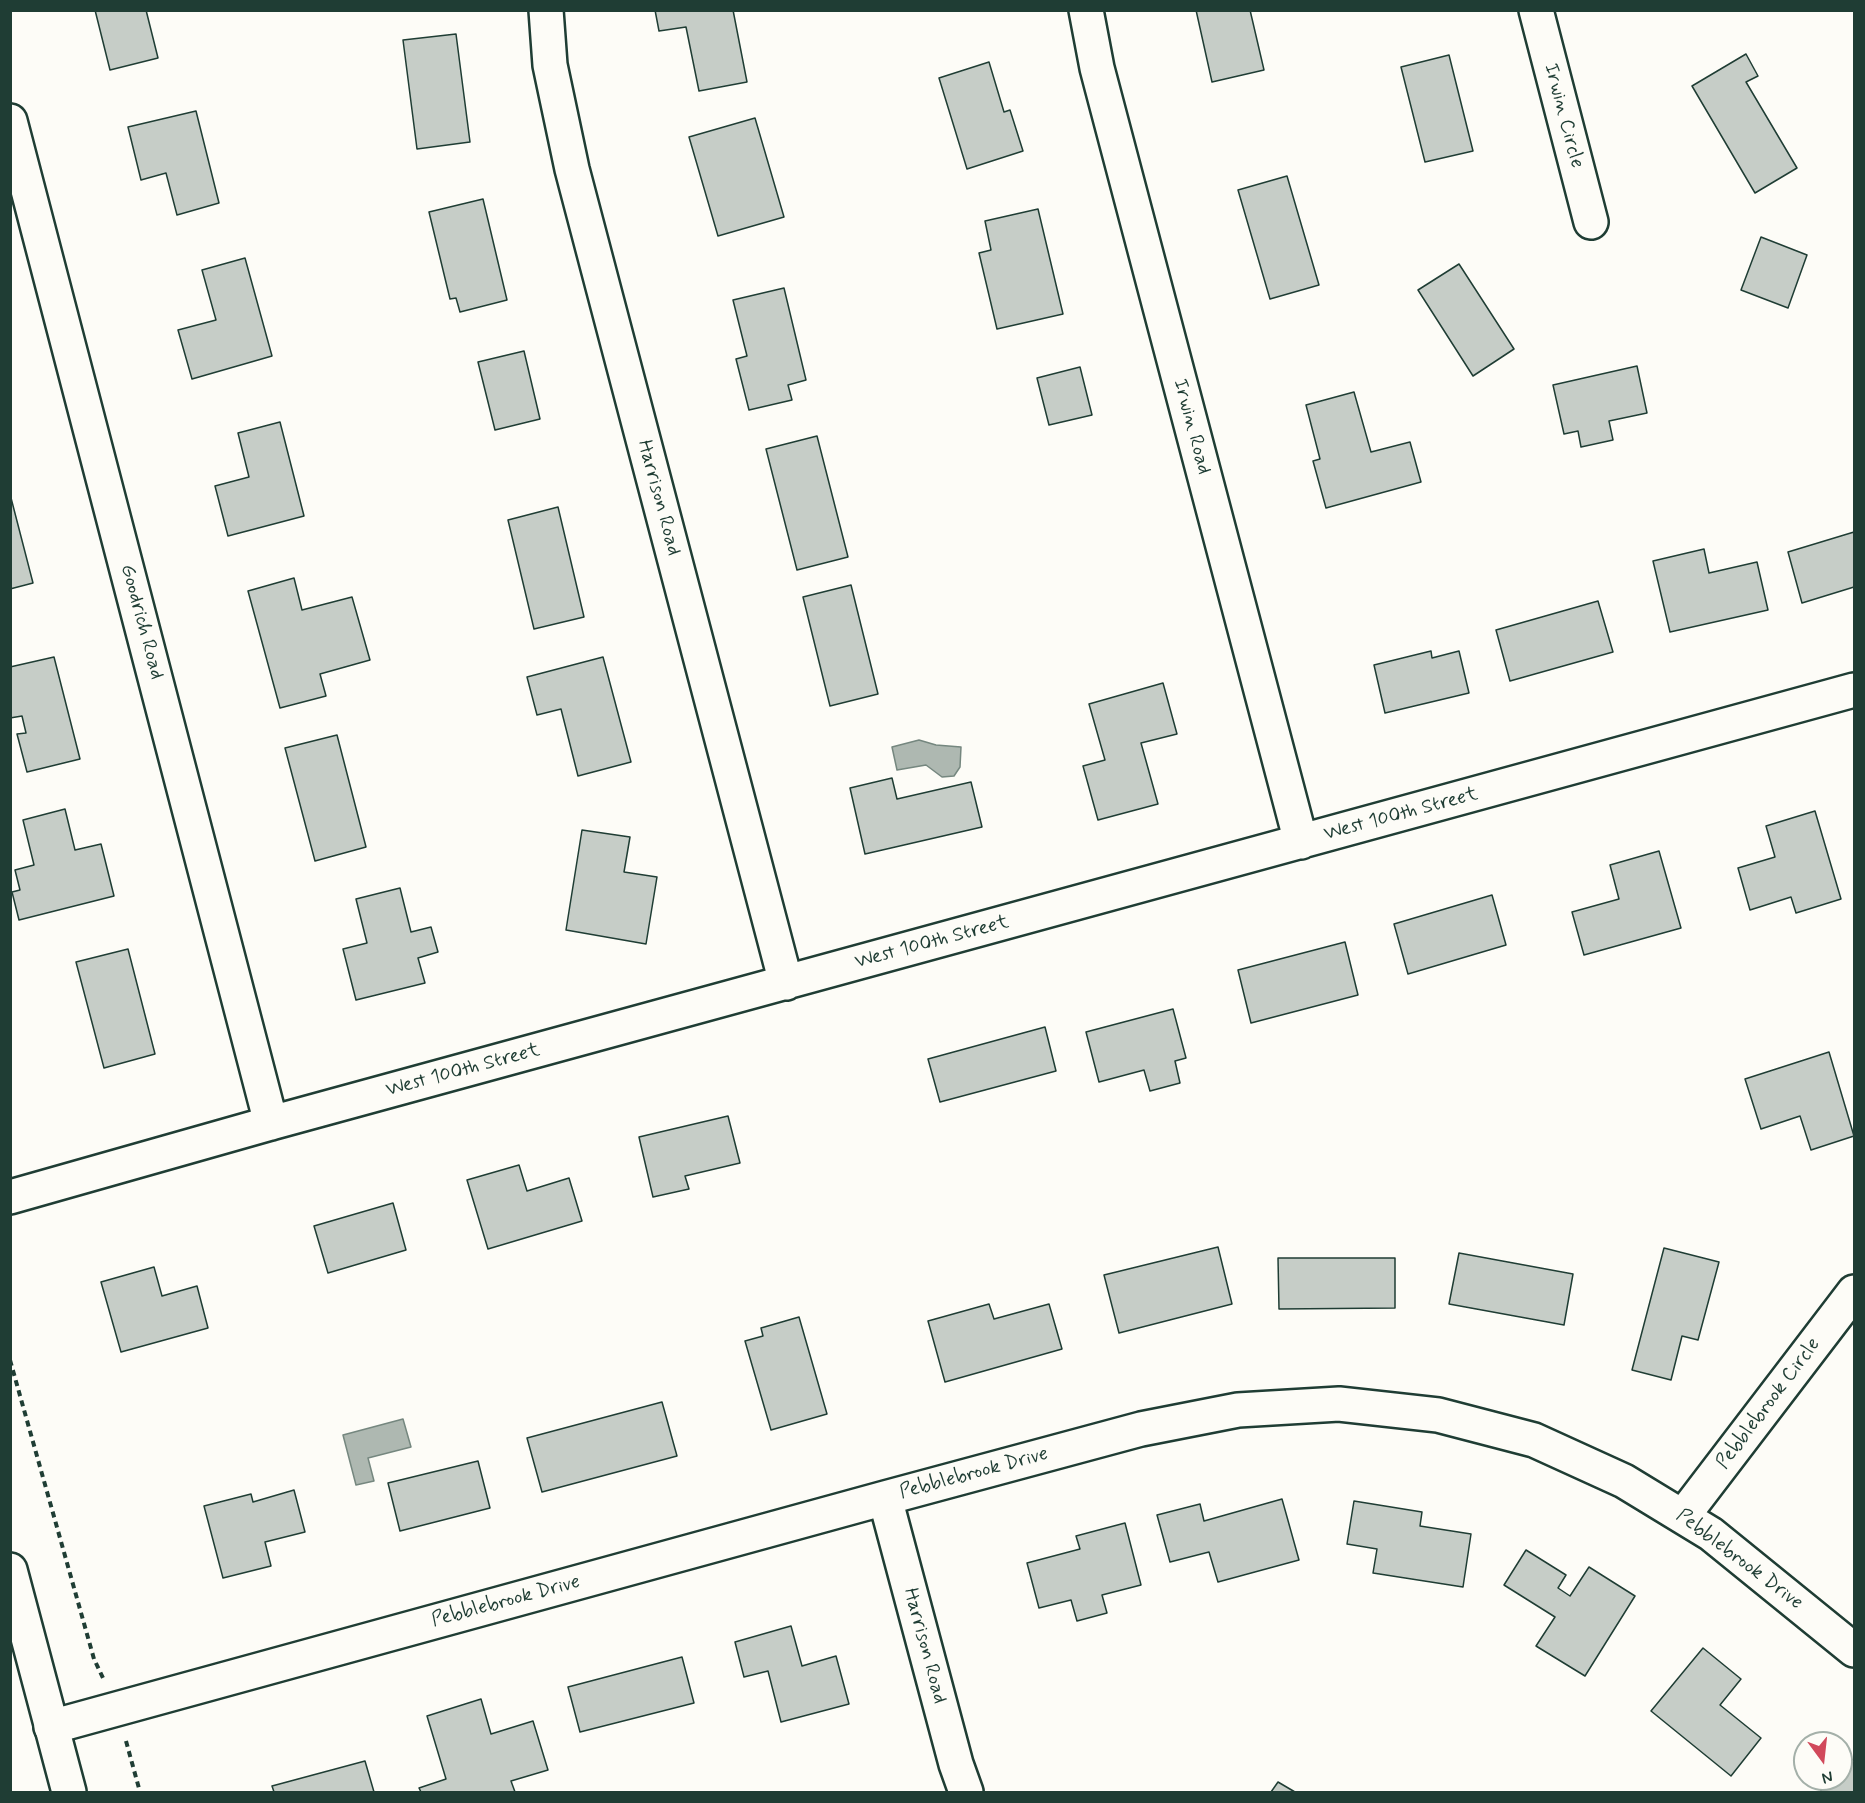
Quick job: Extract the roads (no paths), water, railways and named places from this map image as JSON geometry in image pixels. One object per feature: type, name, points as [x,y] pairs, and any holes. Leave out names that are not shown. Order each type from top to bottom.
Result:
[{"type":"street","name":"Harrison Road","points":[[546,10],[550,65],[572,169],[786,983]]},
{"type":"street","name":"Irwin Road","points":[[1086,10],[1097,68],[1301,842]]},
{"type":"street","name":"Irwin Circle","points":[[1536,10],[1591,222]]},
{"type":"street","name":"Goodrich Road","points":[[10,121],[271,1123]]},
{"type":"street","name":"West 100th Street","points":[[10,1197],[271,1123],[1854,690]]},
{"type":"street","name":"Pebblebrook Circle","points":[[1683,1516],[1854,1292]]},
{"type":"street","name":"Pebblebrook Drive","points":[[51,1727],[1151,1427],[1238,1410],[1339,1404],[1438,1415],[1534,1440],[1624,1481],[1711,1534],[1854,1650]]},
{"type":"street","name":"Harrison Road","points":[[885,1498],[956,1764],[966,1792]]},
{"type":"street","points":[[10,1570],[69,1792]]}]
